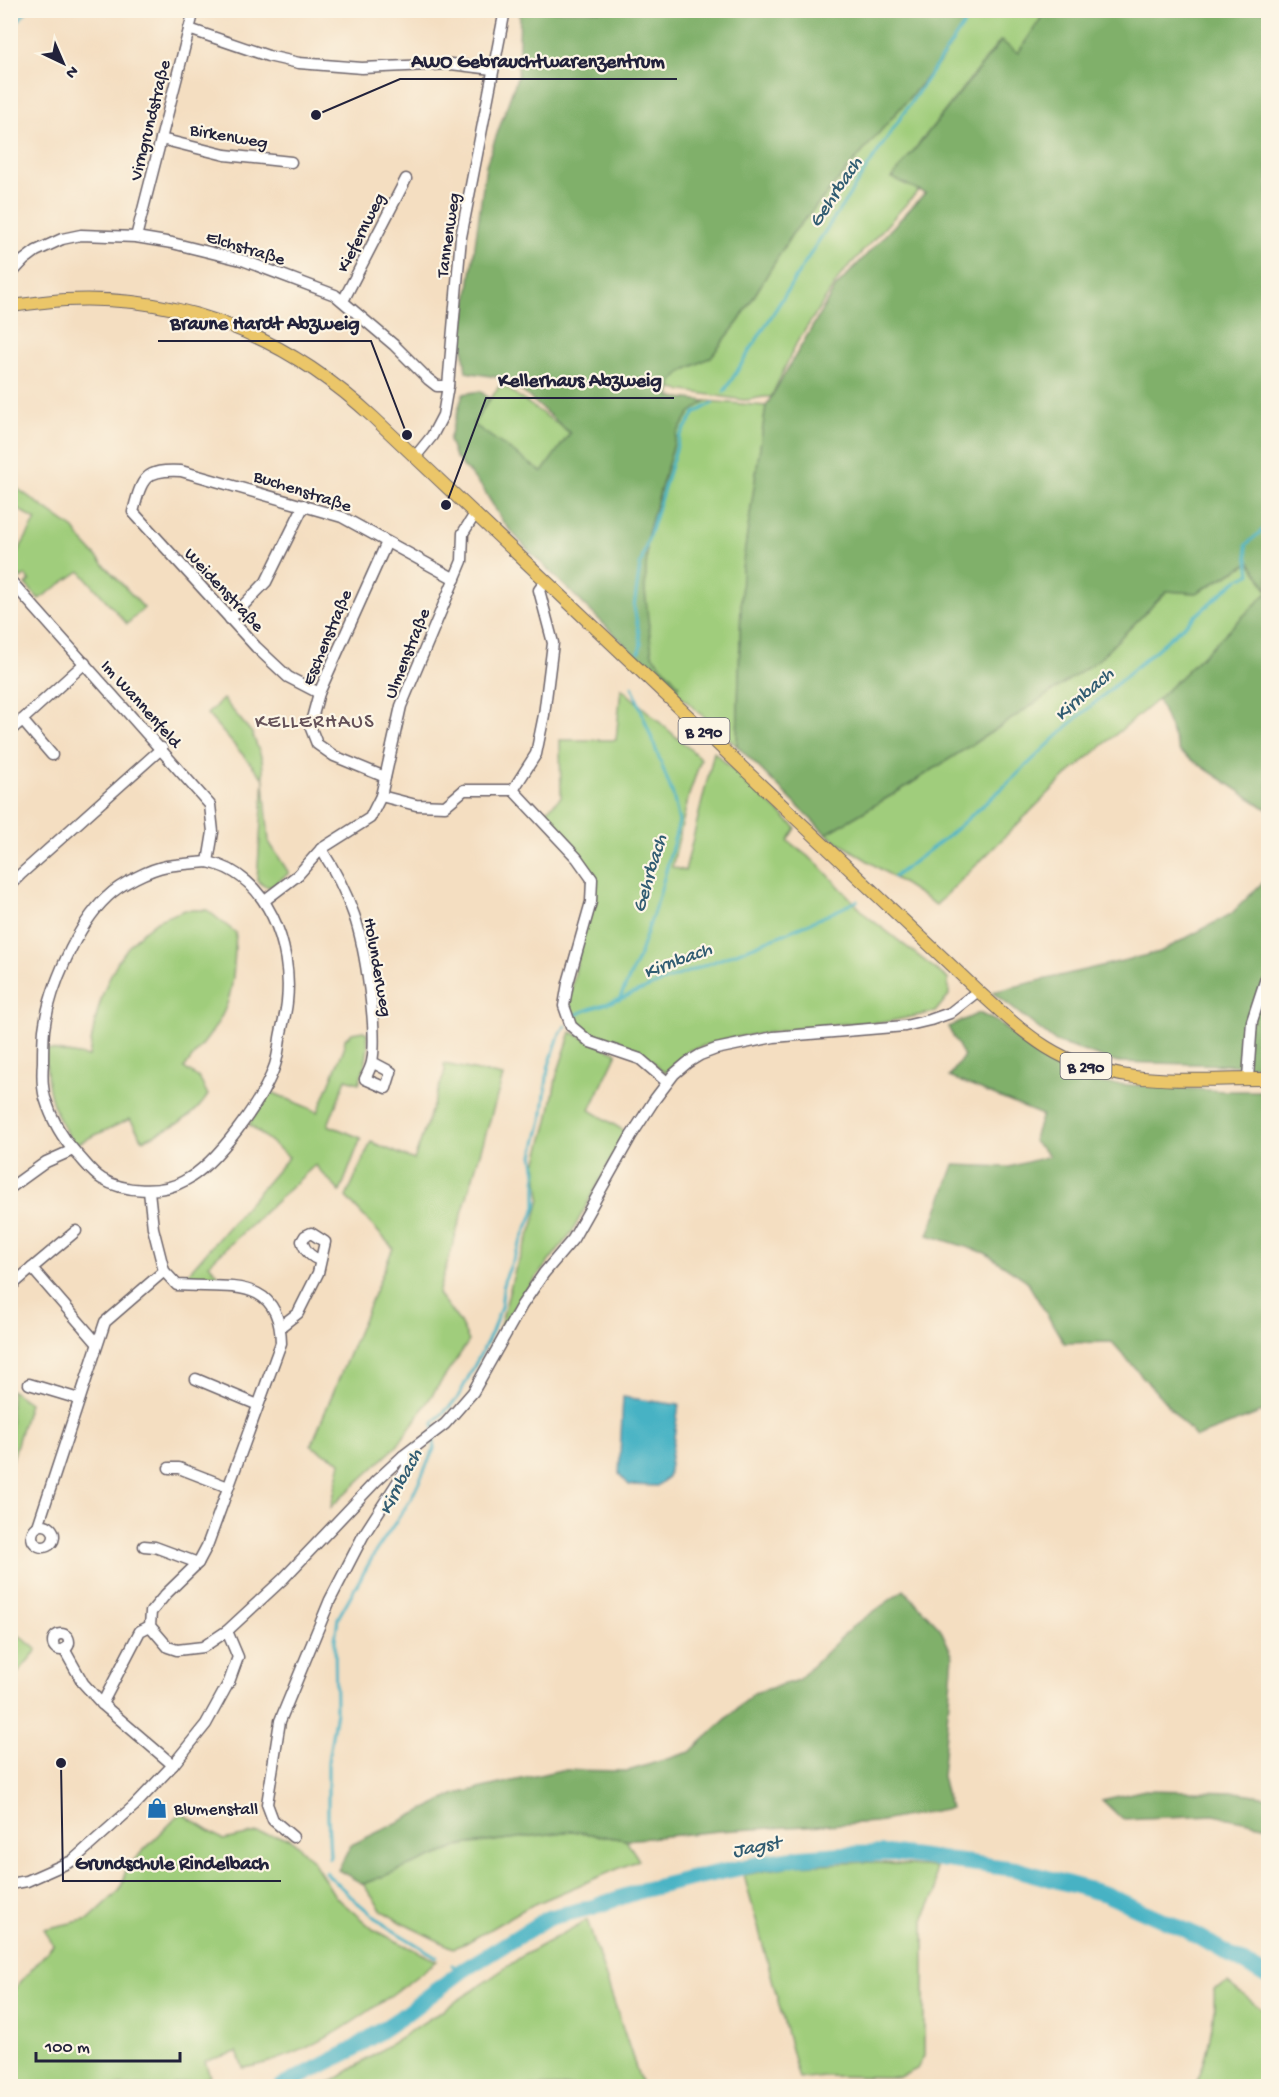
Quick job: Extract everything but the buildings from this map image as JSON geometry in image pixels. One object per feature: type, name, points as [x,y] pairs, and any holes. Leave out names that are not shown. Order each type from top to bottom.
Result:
[{"type":"main road","name":"B 290","points":[[10,306],[66,300],[147,304],[210,318],[279,347],[325,376],[350,396],[978,992],[1027,1034],[1061,1055],[1091,1068],[1139,1079],[1269,1079]]},
{"type":"street","name":"Virngrundstraße","points":[[136,237],[194,10]]},
{"type":"street","name":"Tannenweg","points":[[415,457],[440,424],[444,415],[461,237],[505,10]]},
{"type":"street","points":[[189,29],[268,56],[299,63],[362,68],[451,64],[492,69]]},
{"type":"street","name":"Birkenweg","points":[[161,140],[225,155],[291,162]]},
{"type":"street","name":"Kiefernweg","points":[[343,301],[406,178]]},
{"type":"street","name":"Elchstraße","points":[[10,275],[36,251],[62,239],[81,235],[136,237],[172,243],[245,261],[335,295],[394,345],[428,379],[437,386],[448,386]]},
{"type":"street","name":"Buchenstraße","points":[[139,490],[148,476],[160,470],[182,471],[304,505],[342,517],[454,579]]},
{"type":"street","name":"Weidenstraße","points":[[139,490],[132,512],[230,619],[288,677],[319,693]]},
{"type":"street","points":[[230,619],[266,582],[304,505]]},
{"type":"street","name":"Ulmenstraße","points":[[265,900],[298,875],[321,849],[370,818],[381,796],[400,706],[462,561],[464,533],[475,514]]},
{"type":"street","name":"Eschenstraße","points":[[385,777],[334,756],[317,744],[310,726],[319,693],[387,542]]},
{"type":"street","name":"Im Wannenfeld","points":[[10,580],[162,748],[210,805],[213,832],[208,862]]},
{"type":"street","points":[[513,790],[536,754],[544,715],[553,643],[539,590],[546,581]]},
{"type":"street","points":[[10,731],[85,663]]},
{"type":"street","points":[[22,720],[52,755]]},
{"type":"street","points":[[10,885],[162,748]]},
{"type":"street","points":[[381,796],[416,805],[445,806],[464,790],[513,790],[577,858],[592,879],[591,902],[568,983],[564,1006],[571,1026],[590,1042],[640,1059],[667,1082]]},
{"type":"street","name":"Holunderweg","points":[[321,849],[354,914],[361,942],[372,1019],[372,1062]]},
{"type":"street","points":[[208,862],[222,865],[241,875],[265,900],[285,954],[287,1001],[275,1065],[258,1101],[228,1142],[207,1165],[184,1182],[149,1191],[121,1187],[100,1178],[73,1150],[54,1120],[45,1097],[42,1081],[44,1029],[55,986],[70,950],[86,923],[107,897],[127,883],[165,866],[208,862]]},
{"type":"street","points":[[1248,1078],[1252,1021],[1269,972]]},
{"type":"street","points":[[149,1191],[153,1228],[164,1271],[177,1285],[238,1287],[257,1292],[272,1306],[280,1327],[280,1343],[207,1546],[198,1563],[151,1612],[150,1626],[168,1647],[177,1650],[203,1647],[227,1631],[283,1579],[376,1481],[403,1456],[445,1425],[473,1392],[522,1305],[544,1273],[573,1239],[631,1136],[667,1082],[687,1063],[716,1049],[786,1036],[905,1026],[950,1013],[978,992]]},
{"type":"street","points":[[10,1188],[46,1162],[73,1150]]},
{"type":"street","points":[[10,1287],[76,1231]]},
{"type":"street","points":[[280,1327],[298,1313],[318,1273],[320,1260]]},
{"type":"street","points":[[32,1269],[97,1343]]},
{"type":"street","points":[[39,1526],[105,1322],[164,1271]]},
{"type":"street","points":[[196,1379],[258,1405]]},
{"type":"street","points":[[29,1384],[79,1399]]},
{"type":"street","points":[[293,1837],[273,1820],[267,1804],[280,1721],[330,1600],[363,1536],[408,1466],[403,1456]]},
{"type":"street","points":[[169,1468],[179,1468],[228,1487]]},
{"type":"street","points":[[144,1546],[155,1547],[198,1563]]},
{"type":"street","points":[[102,1704],[140,1631],[150,1626]]},
{"type":"street","points":[[10,1884],[27,1881],[72,1861],[134,1806],[173,1765],[206,1724],[229,1683],[238,1657],[227,1631]]},
{"type":"street","points":[[64,1649],[83,1683],[102,1704],[173,1765]]},
{"type":"green space","points":[[520,11],[973,11],[939,63],[792,234],[739,321],[711,357],[683,371],[673,380],[670,397],[706,401],[690,413],[677,433],[648,532],[645,591],[652,655],[679,685],[675,691],[665,684],[528,550],[503,522],[482,487],[455,457],[449,440],[463,394],[480,391],[490,399],[473,424],[542,472],[570,433],[508,379],[466,372],[462,339],[486,165],[518,75]]},
{"type":"green space","points":[[973,11],[1043,11],[1040,20],[1018,53],[1000,41],[892,178],[919,190],[841,275],[797,342],[771,397],[743,400],[671,389],[673,380],[683,371],[711,357],[739,321],[792,234],[939,63]]},
{"type":"green space","points":[[1043,11],[1268,11],[1268,590],[1250,562],[1196,593],[1167,591],[1098,660],[1004,724],[826,834],[737,746],[742,569],[766,406],[835,288],[925,193],[892,178],[1001,41],[1018,53],[1040,20]]},
{"type":"green space","points":[[501,384],[570,433],[542,473],[472,424]]},
{"type":"green space","points":[[706,401],[766,406],[742,569],[737,746],[675,691],[679,685],[652,655],[645,591],[648,532],[677,433],[690,413]]},
{"type":"green space","points":[[11,484],[74,529],[83,542],[144,608],[127,624],[80,571],[39,599],[26,585],[30,581],[25,575],[21,579],[11,567],[36,520],[11,505]]},
{"type":"green space","points":[[1251,562],[1268,592],[1158,699],[1066,776],[936,905],[826,834],[1004,724],[1098,660],[1167,591],[1197,593]]},
{"type":"green space","points":[[1268,592],[1268,810],[1180,752],[1158,699]]},
{"type":"green space","points":[[621,688],[701,759],[689,795],[672,867],[685,871],[714,752],[796,828],[788,841],[818,864],[867,916],[948,979],[949,995],[935,1012],[886,1022],[824,1025],[725,1039],[688,1051],[667,1072],[660,1070],[654,1062],[638,1053],[591,1036],[570,1012],[570,997],[595,874],[541,816],[561,797],[560,740],[616,740]]},
{"type":"green space","points":[[223,699],[252,733],[262,759],[264,779],[207,714]]},
{"type":"green space","points":[[264,781],[269,842],[289,873],[271,887],[264,886],[257,880]]},
{"type":"green space","points":[[1268,877],[1268,1066],[1115,1062],[1056,1042],[992,992],[1160,952],[1231,914]]},
{"type":"green space","points":[[185,910],[207,910],[236,933],[232,981],[225,1009],[212,1032],[184,1068],[199,1078],[208,1095],[188,1117],[143,1140],[130,1119],[74,1145],[51,1099],[46,1049],[89,1057],[99,1005],[112,972],[121,957],[144,931],[162,919]]},
{"type":"green space","points":[[979,1013],[997,1022],[1043,1059],[1085,1082],[1224,1091],[1268,1091],[1268,1410],[1196,1437],[1112,1342],[1064,1343],[1026,1280],[985,1253],[928,1235],[954,1165],[1009,1167],[1050,1156],[1033,1141],[1042,1115],[949,1077],[964,1056],[948,1027]]},
{"type":"green space","points":[[363,1031],[367,1033],[368,1046],[359,1083],[346,1079],[328,1125],[361,1138],[340,1192],[315,1165],[209,1264],[223,1280],[196,1281],[184,1278],[289,1157],[249,1124],[269,1091],[318,1112],[344,1048],[345,1039],[352,1033]]},
{"type":"green space","points":[[571,1032],[617,1053],[590,1110],[626,1132],[572,1232],[521,1297],[498,1335],[515,1270],[533,1226],[540,1198],[536,1164],[548,1121],[557,1074]]},
{"type":"green space","points":[[444,1064],[503,1076],[438,1294],[459,1321],[469,1341],[398,1445],[331,1507],[341,1462],[311,1446],[393,1248],[346,1197],[371,1142],[414,1160],[445,1071]]},
{"type":"green space","points":[[11,1390],[29,1403],[11,1465]]},
{"type":"green space","points":[[904,1590],[940,1628],[953,1656],[942,1777],[950,1808],[877,1822],[719,1831],[626,1840],[572,1831],[463,1845],[363,1884],[338,1870],[351,1845],[456,1794],[561,1770],[628,1771],[690,1752],[754,1693],[798,1680],[852,1627]]},
{"type":"green space","points":[[11,1633],[20,1636],[37,1650],[11,1681]]},
{"type":"green space","points":[[1145,1790],[1236,1792],[1268,1797],[1268,1826],[1214,1815],[1122,1819],[1102,1800]]},
{"type":"green space","points":[[181,1813],[223,1840],[257,1833],[290,1838],[313,1861],[335,1896],[374,1930],[437,1961],[346,2026],[296,2052],[270,2062],[243,2068],[237,2052],[205,2061],[210,2077],[167,2086],[32,2086],[11,2081],[11,1993],[53,1945],[44,1929],[89,1919],[120,1890],[127,1867]]},
{"type":"green space","points":[[572,1831],[626,1840],[639,1860],[528,1907],[466,1943],[453,1948],[382,1911],[363,1884],[463,1845]]},
{"type":"green space","points":[[868,1862],[935,1867],[936,1893],[924,1917],[924,2056],[917,2069],[900,2077],[824,2076],[799,2079],[744,1875],[796,1865]]},
{"type":"green space","points":[[587,1920],[642,2086],[318,2086],[335,2080],[524,1955]]},
{"type":"green space","points":[[1228,1983],[1268,2014],[1268,2086],[1195,2086],[1210,2039],[1214,2013],[1214,1989]]},
{"type":"water","points":[[623,1397],[679,1405],[668,1477],[657,1486],[629,1485],[619,1474]]},
{"type":"waterway","points":[[10,31],[27,10]]},
{"type":"waterway","name":"Gehrbach","points":[[724,392],[816,245],[974,10]]},
{"type":"waterway","name":"Gehrbach","points":[[639,652],[641,644],[634,607],[640,566],[680,436],[695,413],[713,403]]},
{"type":"waterway","name":"Kirnbach","points":[[894,877],[948,836],[1069,725],[1237,580],[1250,574],[1246,545],[1268,525]]},
{"type":"waterway","name":"Gehrbach","points":[[619,1000],[638,959],[660,893],[679,822],[673,795],[632,686]]},
{"type":"waterway","name":"Kirnbach","points":[[574,1016],[771,939],[857,901]]},
{"type":"waterway","name":"Kirnbach","points":[[434,1430],[434,1422],[457,1399],[491,1334],[501,1307],[504,1281],[536,1207],[536,1173],[533,1155],[542,1120],[548,1068],[560,1033],[566,1026]]},
{"type":"waterway","name":"Kirnbach","points":[[329,1858],[328,1761],[336,1711],[335,1639],[338,1618],[376,1551],[411,1499],[434,1449],[434,1436]]},
{"type":"waterway","name":"Jagst","points":[[282,2086],[352,2050],[400,2018],[462,1971],[548,1918],[593,1907],[643,1890],[772,1861],[801,1857],[894,1853],[1015,1869],[1105,1894],[1192,1933],[1268,1977]]},
{"type":"waterway","name":"Kirnbach","points":[[325,1872],[386,1926],[437,1957]]},
{"type":"waterway","name":"Kirnbach","points":[[452,1965],[462,1971]]},
{"type":"place","name":"AWO Gebrauchtwarenzentrum","points":[[316,115]]},
{"type":"place","name":"Braune Hardt Abzweig","points":[[407,435]]},
{"type":"place","name":"Kellerhaus Abzweig","points":[[446,505]]},
{"type":"place","name":"Grundschule Rindelbach","points":[[61,1763]]},
{"type":"place","name":"Blumenstall","points":[[157,1808]]},
{"type":"district","name":"KELLERHAUS","points":[[315,720]]}]
